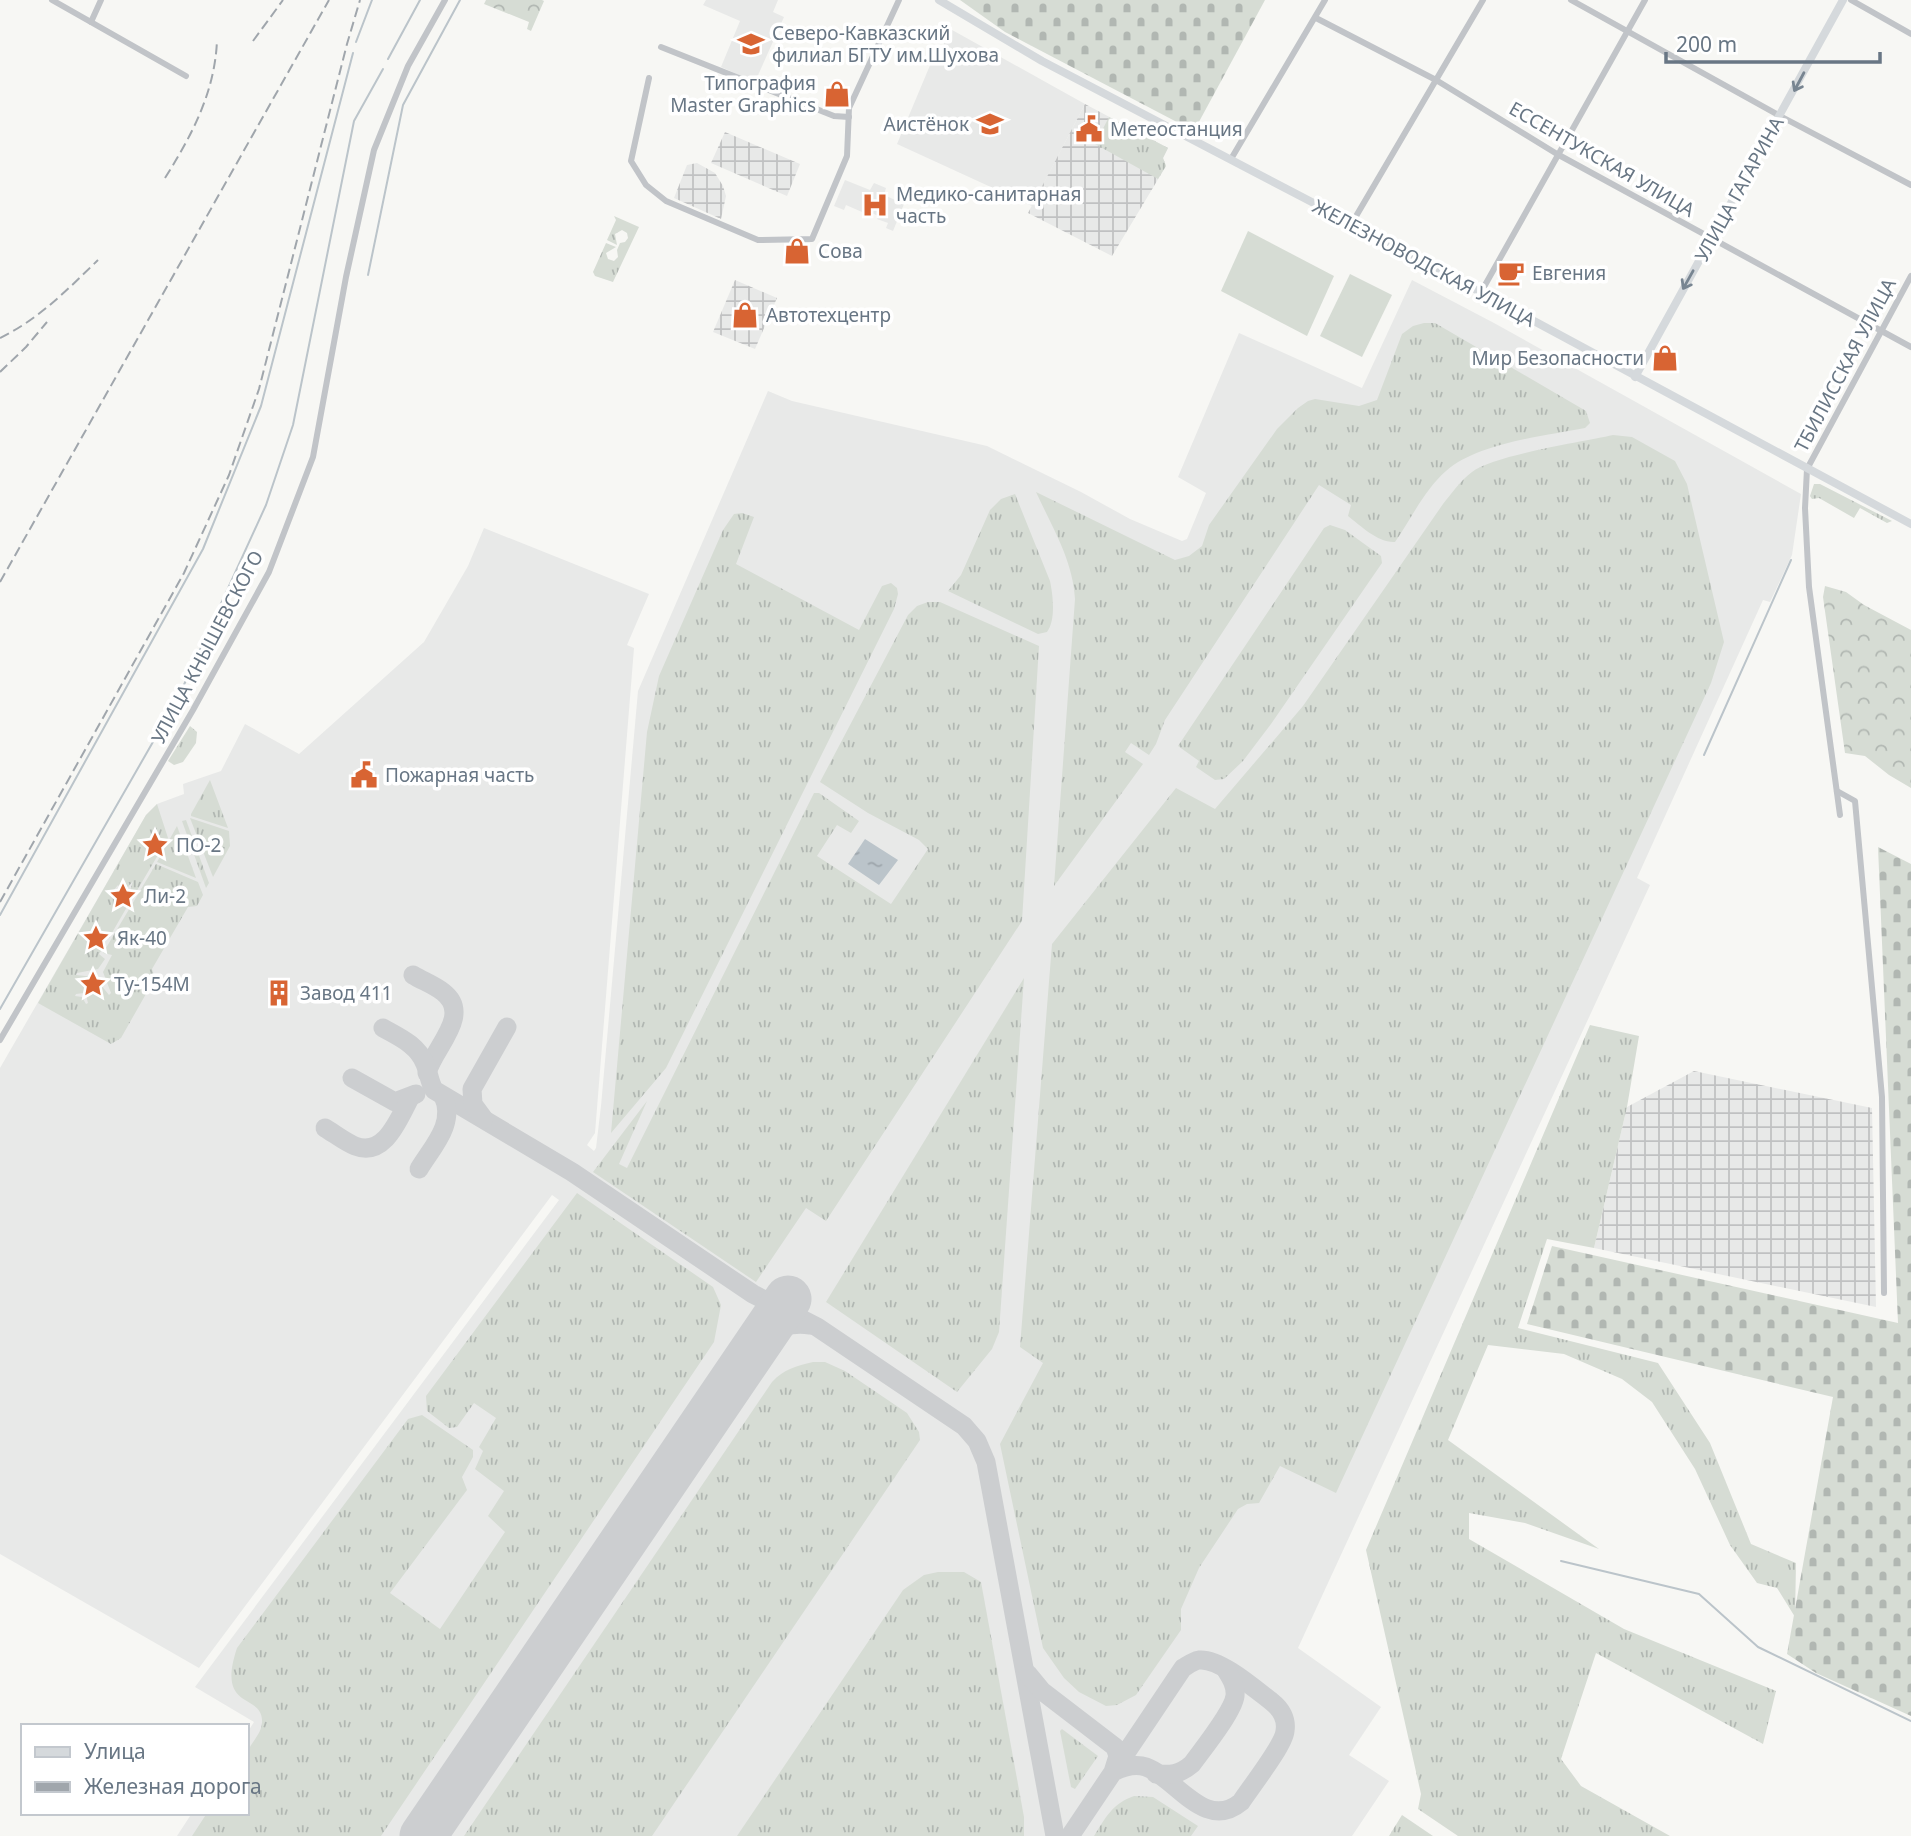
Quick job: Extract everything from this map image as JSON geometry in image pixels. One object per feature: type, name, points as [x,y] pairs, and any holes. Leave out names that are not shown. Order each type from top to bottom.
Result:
[{"type":"main road","name":"ЖЕЛЕЗНОВОДСКАЯ УЛИЦА","points":[[939,0],[1042,61],[1352,223],[1911,524]]},
{"type":"main road","name":"УЛИЦА ГАГАРИНА","points":[[1635,377],[1843,0]]},
{"type":"street","points":[[52,0],[186,76]]},
{"type":"street","points":[[91,22],[102,0]]},
{"type":"street","name":"УЛИЦА КНЫШЕВСКОГО","points":[[0,1040],[193,710],[269,572],[313,457],[346,276],[374,150],[408,66],[444,0]]},
{"type":"street","points":[[649,78],[631,161],[646,185],[666,201],[758,240],[812,239],[847,156],[849,108],[899,0]]},
{"type":"street","points":[[1231,159],[1325,0]]},
{"type":"street","points":[[1352,223],[1483,0]]},
{"type":"street","points":[[1572,0],[1780,117],[1911,185]]},
{"type":"street","points":[[1480,294],[1645,0]]},
{"type":"street","points":[[1851,0],[1911,34]]},
{"type":"street","name":"ЕССЕНТУКСКАЯ УЛИЦА","points":[[1316,18],[1436,80],[1557,154],[1911,347]]},
{"type":"street","points":[[661,47],[834,116],[849,117]]},
{"type":"street","name":"ТБИЛИССКАЯ УЛИЦА","points":[[1807,469],[1911,276]]},
{"type":"street","points":[[1807,469],[1805,501],[1809,587],[1840,815]]},
{"type":"street","points":[[1837,791],[1855,801],[1882,1097],[1884,1293]]},
{"type":"shaded area","name":"Северо-Кавказский филиал БГТУ им.Шухова","points":[[706,0],[778,0],[773,12],[784,17],[755,82],[721,67],[740,21],[703,5]]},
{"type":"shaded area","name":"Аистёнок","points":[[945,26],[1085,104],[1032,206],[897,144],[936,51],[940,53],[948,34],[943,31]]},
{"type":"shaded area","name":"Метеостанция","points":[[1085,104],[1168,148],[1163,158],[1166,166],[1112,256],[1028,213]]},
{"type":"shaded area","points":[[725,132],[800,164],[787,196],[711,163]]},
{"type":"shaded area","points":[[697,163],[715,173],[723,186],[726,196],[721,219],[674,198],[687,165]]},
{"type":"shaded area","name":"Медико-санитарная часть","points":[[845,180],[870,190],[874,183],[886,188],[884,195],[904,204],[893,231],[886,228],[888,223],[864,209],[862,212],[846,205],[844,210],[834,206]]},
{"type":"shaded area","name":"Автотехцентр","points":[[735,280],[777,298],[755,349],[713,332]]},
{"type":"shaded area","points":[[1412,280],[1801,494],[1792,555],[1770,602],[1763,600],[1637,878],[1650,885],[1298,1648],[1381,1707],[1349,1755],[1389,1781],[1352,1836],[177,1836],[191,1815],[248,1815],[248,1731],[254,1722],[195,1687],[559,1200],[552,1195],[199,1668],[0,1554],[0,1068],[146,815],[157,804],[184,794],[183,784],[221,771],[245,724],[299,754],[424,642],[468,566],[484,528],[649,594],[627,645],[634,648],[595,1133],[587,1145],[594,1151],[601,1106],[638,691],[768,391],[792,401],[987,446],[1130,519],[1182,541],[1187,539],[1206,493],[1178,477],[1239,333],[1362,388]]},
{"type":"shaded area","points":[[1694,1071],[1872,1108],[1876,1307],[1594,1248],[1627,1107]]},
{"type":"green space","points":[[486,0],[544,1],[531,31],[527,29],[529,22],[484,4]]},
{"type":"green space","points":[[960,0],[1265,0],[1194,131],[1005,32]]},
{"type":"green space","points":[[1109,117],[1168,148],[1163,158],[1166,166],[1158,179],[1095,144]]},
{"type":"green space","points":[[614,216],[639,227],[613,282],[595,276],[593,272],[606,243],[616,247],[606,253],[608,259],[614,261],[618,257],[620,243],[628,238],[627,233],[622,230],[615,234],[617,245],[607,240],[616,220]]},
{"type":"green space","points":[[1248,231],[1334,276],[1307,336],[1221,291]]},
{"type":"green space","points":[[1350,274],[1392,295],[1362,357],[1320,336]]},
{"type":"green space","points":[[1435,323],[1586,411],[1590,423],[1585,428],[1493,447],[1459,461],[1431,486],[1395,542],[1382,540],[1364,529],[1348,516],[1351,505],[1319,485],[1165,720],[1149,755],[1131,743],[1125,752],[1143,764],[1054,886],[1075,599],[1066,557],[1036,492],[1175,560],[1189,556],[1202,546],[1209,525],[1277,429],[1298,408],[1315,399],[1359,406],[1377,400],[1402,334],[1413,326]]},
{"type":"green space","points":[[1613,435],[1632,437],[1675,461],[1687,484],[1724,642],[1711,683],[1336,1493],[1280,1466],[1259,1503],[1247,1504],[1238,1509],[1199,1568],[1181,1609],[1181,1630],[1136,1695],[1117,1705],[1106,1706],[1079,1692],[1064,1678],[1043,1648],[1000,1444],[1043,1363],[1020,1347],[1052,944],[1176,788],[1215,809],[1303,706],[1443,504],[1472,472],[1518,455]]},
{"type":"green space","points":[[1814,484],[1820,484],[1892,521],[1887,523],[1860,508],[1854,518],[1819,498],[1812,499],[1810,496]]},
{"type":"green space","points":[[1015,494],[1051,587],[1052,621],[1047,632],[1038,634],[948,591],[961,575],[990,510],[1001,499]]},
{"type":"green space","points":[[742,513],[754,517],[736,564],[859,630],[882,586],[891,583],[897,588],[898,594],[894,609],[666,1068],[611,1133],[647,732],[659,676],[723,530],[734,514]]},
{"type":"green space","points":[[1330,525],[1345,530],[1381,556],[1382,563],[1243,761],[1224,779],[1215,780],[1196,767],[1199,761],[1178,746],[1324,528]]},
{"type":"green space","points":[[1825,586],[1846,592],[1864,605],[1911,630],[1911,788],[1865,756],[1845,753],[1823,597]]},
{"type":"green space","points":[[940,602],[1039,646],[1022,921],[826,1221],[806,1208],[756,1282],[593,1172],[647,1101],[619,1164],[627,1168],[814,793],[819,793],[859,821],[851,833],[837,825],[817,856],[891,904],[928,849],[919,840],[868,813],[820,782],[908,615],[917,606]]},
{"type":"green space","points":[[190,726],[197,732],[196,743],[183,762],[174,765],[168,761]]},
{"type":"green space","points":[[210,780],[228,828],[191,816]]},
{"type":"green space","points":[[157,804],[168,838],[132,899],[129,894],[133,881],[124,892],[118,885],[113,891],[122,895],[116,907],[126,898],[131,900],[109,938],[106,936],[103,941],[98,938],[101,926],[94,935],[89,932],[87,936],[93,938],[88,949],[90,950],[97,940],[104,947],[99,954],[105,959],[98,969],[77,973],[76,975],[94,977],[92,981],[89,980],[84,993],[75,996],[82,997],[86,1004],[88,1003],[86,995],[94,989],[97,980],[109,995],[111,993],[103,972],[112,955],[103,953],[156,864],[198,882],[203,895],[197,906],[188,907],[152,969],[155,978],[121,1038],[111,1044],[38,1003],[146,815]]},
{"type":"green space","points":[[190,818],[229,831],[230,846],[213,877]]},
{"type":"green space","points":[[186,820],[209,883],[206,888],[182,821]]},
{"type":"green space","points":[[177,826],[196,878],[157,862]]},
{"type":"green space","points":[[1878,847],[1911,864],[1911,1716],[1816,1673],[1787,1654],[1833,1397],[1527,1324],[1552,1246],[1898,1323]]},
{"type":"green space","points":[[1024,978],[999,1332],[992,1349],[957,1392],[826,1302]]},
{"type":"green space","points":[[1590,1025],[1639,1036],[1627,1107],[1594,1248],[1547,1239],[1518,1328],[1658,1363],[1710,1443],[1751,1544],[1796,1563],[1795,1617],[1777,1588],[1757,1583],[1730,1545],[1695,1469],[1652,1402],[1622,1379],[1564,1354],[1488,1345],[1448,1440],[1599,1549],[1525,1523],[1469,1513],[1469,1539],[1624,1629],[1776,1691],[1763,1744],[1596,1653],[1561,1759],[1581,1786],[1670,1836],[1458,1836],[1418,1809],[1421,1794],[1366,1550]]},
{"type":"green space","points":[[577,1193],[713,1287],[721,1305],[714,1342],[381,1836],[192,1836],[206,1815],[248,1815],[248,1753],[262,1720],[255,1706],[235,1691],[232,1668],[237,1648],[408,1419],[422,1415],[473,1450],[473,1457],[462,1477],[467,1490],[390,1593],[440,1629],[505,1532],[488,1516],[504,1491],[475,1469],[483,1451],[479,1447],[496,1418],[474,1403],[457,1427],[449,1428],[427,1411],[426,1396]]},
{"type":"green space","points":[[813,1362],[825,1362],[845,1371],[907,1413],[919,1432],[920,1440],[652,1836],[464,1836],[772,1382],[791,1369]]},
{"type":"green space","points":[[964,1572],[981,1582],[1024,1817],[1024,1836],[737,1836],[903,1590],[924,1575]]},
{"type":"green space","points":[[1062,1729],[1098,1756],[1075,1789],[1071,1787],[1060,1731]]},
{"type":"green space","points":[[1134,1796],[1153,1797],[1198,1826],[1191,1836],[1094,1836],[1115,1807]]},
{"type":"green space","points":[[1402,1815],[1433,1836],[1389,1836]]},
{"type":"water","points":[[865,839],[898,860],[879,885],[848,864]]},
{"type":"waterway","points":[[356,42],[372,0]]},
{"type":"waterway","points":[[388,59],[420,0]]},
{"type":"waterway","points":[[368,275],[403,105],[460,0]]},
{"type":"waterway","points":[[0,915],[203,549],[261,406],[353,53]]},
{"type":"waterway","points":[[0,1009],[177,700],[266,505],[293,425],[354,121],[383,69]]},
{"type":"waterway","points":[[1704,755],[1791,560]]},
{"type":"waterway","points":[[1561,1561],[1699,1594],[1758,1647],[1911,1721]]},
{"type":"taxiway","points":[[413,975],[443,992],[451,1001],[454,1011],[453,1021],[427,1073]]},
{"type":"taxiway","points":[[484,1119],[473,1104],[472,1089],[507,1027]]},
{"type":"taxiway","points":[[383,1028],[418,1052],[434,1090],[572,1172],[753,1294],[817,1327],[964,1426],[977,1441],[986,1462],[1055,1836]]},
{"type":"taxiway","points":[[352,1078],[395,1102],[416,1094]]},
{"type":"taxiway","points":[[419,1169],[445,1125],[447,1116],[443,1096]]},
{"type":"taxiway","points":[[325,1128],[355,1146],[375,1146],[390,1134],[410,1098]]},
{"type":"taxiway","points":[[760,1341],[783,1327],[810,1325]]},
{"type":"taxiway","points":[[1028,1674],[1042,1691],[1115,1747],[1118,1756],[1113,1772],[1129,1766],[1146,1767],[1191,1800],[1215,1811],[1228,1810],[1241,1802],[1279,1746],[1285,1731],[1284,1718],[1275,1705],[1227,1669],[1207,1661],[1191,1663],[1183,1668],[1131,1746],[1113,1772],[1070,1836]]},
{"type":"taxiway","points":[[1156,1774],[1175,1774],[1187,1768],[1216,1731],[1235,1696],[1234,1685],[1226,1670]]},
{"type":"runway","points":[[423,1836],[788,1299]]},
{"type":"railway","points":[[253,41],[283,0]]},
{"type":"railway","points":[[0,582],[329,0]]},
{"type":"railway","points":[[0,902],[184,573],[229,475],[259,389],[360,0]]},
{"type":"railway","points":[[165,178],[184,146],[207,95],[217,40]]},
{"type":"railway","points":[[0,338],[40,313],[98,260]]},
{"type":"railway","points":[[0,372],[47,322]]},
{"type":"place","name":"Северо-Кавказский филиал БГТУ им.Шухова","points":[[751,44]]},
{"type":"place","name":"Типография Master Graphics","points":[[837,94]]},
{"type":"place","name":"Аистёнок","points":[[990,124]]},
{"type":"place","name":"Метеостанция","points":[[1089,129]]},
{"type":"place","name":"Медико-санитарная часть","points":[[875,205]]},
{"type":"place","name":"Сова","points":[[797,251]]},
{"type":"place","name":"Евгения","points":[[1511,273]]},
{"type":"place","name":"Автотехцентр","points":[[745,315]]},
{"type":"place","name":"Мир Безопасности","points":[[1665,358]]},
{"type":"place","name":"Пожарная часть","points":[[364,775]]},
{"type":"place","name":"ПО-2","points":[[155,845]]},
{"type":"place","name":"Ли-2","points":[[123,896]]},
{"type":"place","name":"Як-40","points":[[96,938]]},
{"type":"place","name":"Ту-154М","points":[[93,984]]},
{"type":"place","name":"Завод 411","points":[[279,993]]}]
